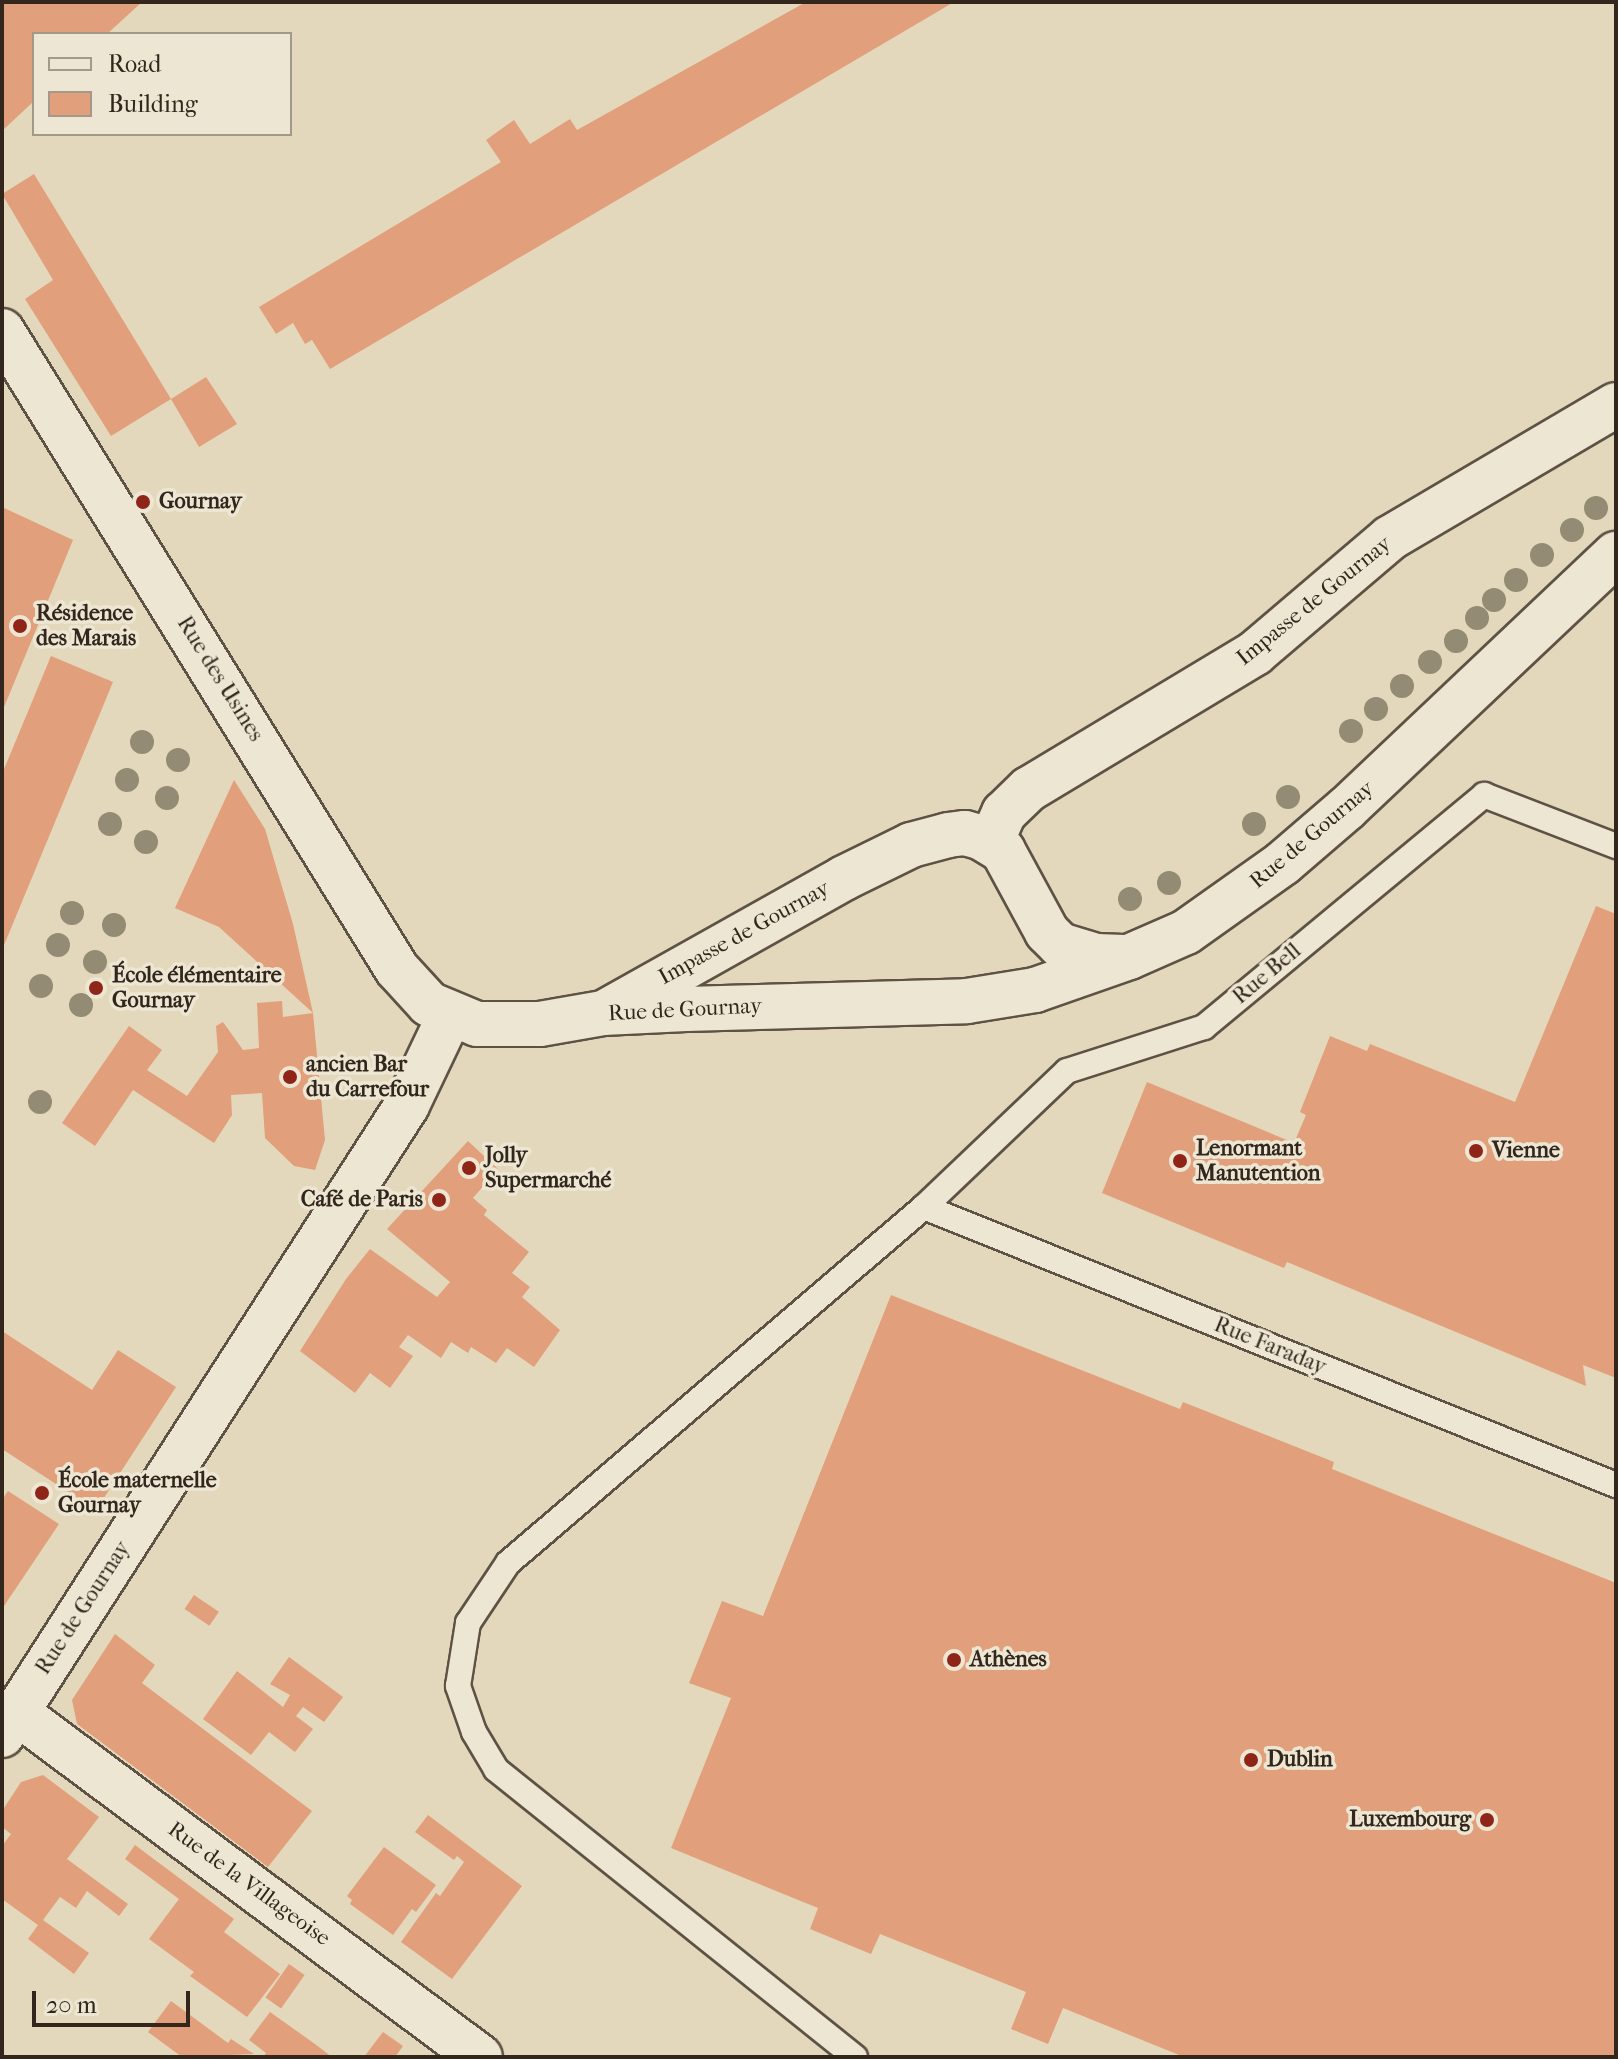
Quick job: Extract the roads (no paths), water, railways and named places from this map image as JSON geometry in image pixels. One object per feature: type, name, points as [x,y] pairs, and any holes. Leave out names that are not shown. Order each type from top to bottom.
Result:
[{"type":"street","name":"Rue des Usines","points":[[2,331],[397,969],[429,1004],[450,1015]]},
{"type":"street","name":"Impasse de Gournay","points":[[603,1013],[844,878],[931,838],[965,833],[991,842],[1004,813],[1029,789],[1245,660],[1399,532],[1616,405]]},
{"type":"street","name":"Rue de Gournay","points":[[9,1724],[407,1105],[450,1015],[477,1024],[503,1026],[540,1024],[603,1013],[967,1001],[1035,990],[1129,957],[1186,932],[1214,915],[1292,855],[1616,554]]},
{"type":"street","points":[[991,842],[1003,851],[1047,932],[1060,945],[1096,956],[1129,957]]},
{"type":"street","name":"Rue de la Villageoise","points":[[9,1724],[480,2057]]},
{"type":"lane","name":"Rue Bell","points":[[924,1207],[1067,1071],[1204,1027],[1484,795],[1616,846]]},
{"type":"lane","name":"Rue Faraday","points":[[924,1207],[1616,1485]]},
{"type":"lane","points":[[855,2057],[496,1769],[474,1732],[458,1686],[468,1623],[508,1563],[924,1207]]},
{"type":"place","name":"Gournay","points":[[143,502]]},
{"type":"place","name":"Résidence des Marais","points":[[20,626]]},
{"type":"place","name":"École élémentaire Gournay","points":[[96,988]]},
{"type":"place","name":"ancien Bar du Carrefour","points":[[290,1077]]},
{"type":"place","name":"Vienne","points":[[1476,1151]]},
{"type":"place","name":"Lenormant Manutention","points":[[1180,1161]]},
{"type":"place","name":"Jolly Supermarché","points":[[469,1168]]},
{"type":"place","name":"Café de Paris","points":[[439,1200]]},
{"type":"place","name":"École maternelle Gournay","points":[[42,1493]]},
{"type":"place","name":"Athènes","points":[[954,1660]]},
{"type":"place","name":"Dublin","points":[[1251,1760]]},
{"type":"place","name":"Luxembourg","points":[[1487,1820]]}]
